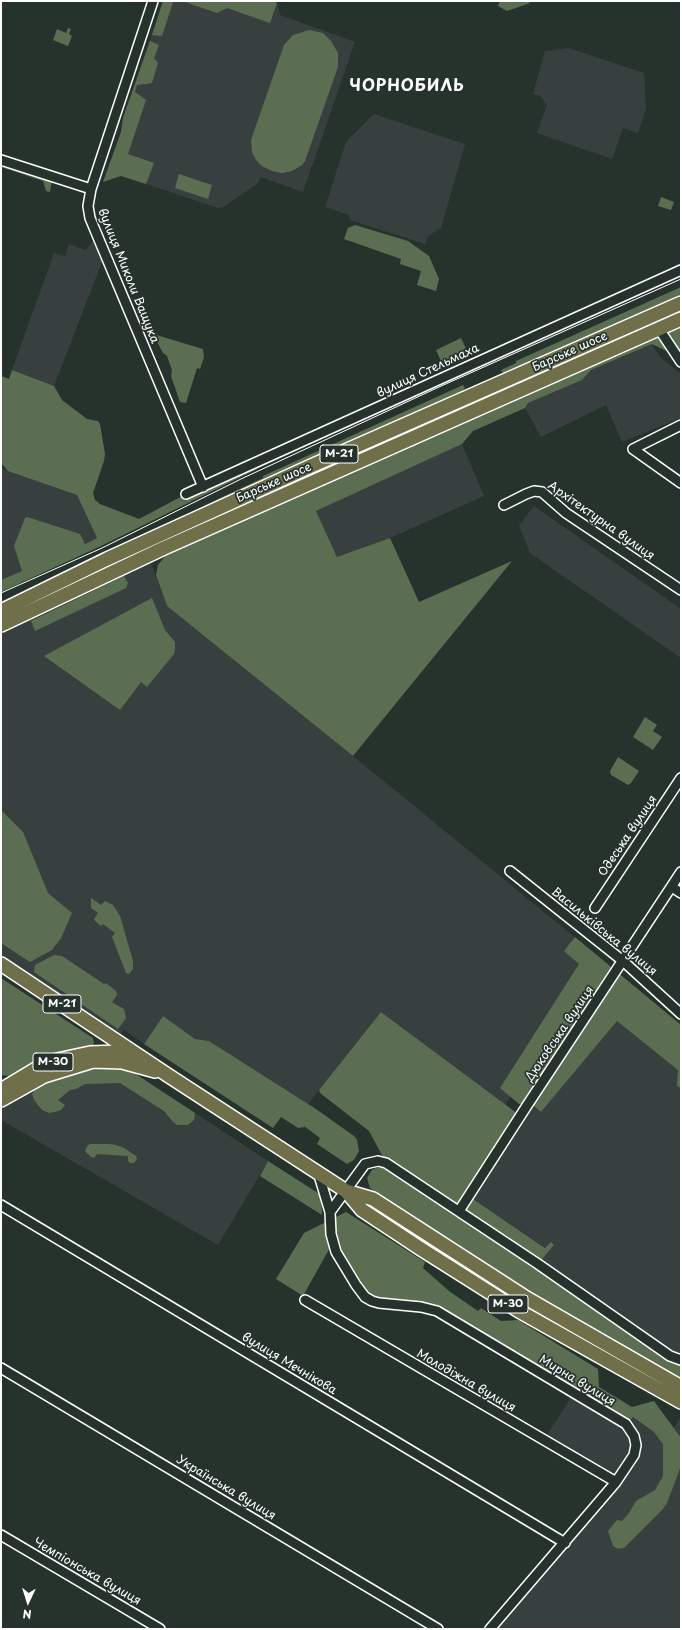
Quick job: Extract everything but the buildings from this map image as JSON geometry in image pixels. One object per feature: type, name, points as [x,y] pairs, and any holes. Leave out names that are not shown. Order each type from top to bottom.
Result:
[{"type":"highway","name":"Барське шосе","points":[[1,611],[107,559],[482,390],[681,303]]},
{"type":"highway","name":"М-21","points":[[1,625],[164,548],[681,319]]},
{"type":"highway","points":[[482,390],[488,404]]},
{"type":"highway","name":"М-21","points":[[1,964],[116,1039]]},
{"type":"highway","points":[[1,1100],[44,1076],[101,1059],[115,1046],[116,1039],[145,1060]]},
{"type":"highway","name":"М-30","points":[[1,1090],[39,1067],[57,1060],[90,1053],[110,1052],[129,1054],[145,1060],[346,1191],[362,1210],[420,1249],[519,1311],[681,1402]]},
{"type":"highway","name":"М-30","points":[[92,1061],[122,1062],[169,1076]]},
{"type":"highway","name":"М-30","points":[[346,1191],[373,1199],[528,1299],[681,1387]]},
{"type":"street","name":"вулиця Миколи Ващука","points":[[153,1],[91,189],[88,204],[90,218],[203,487]]},
{"type":"street","points":[[1,160],[91,189]]},
{"type":"street","name":"вулиця Стельмаха","points":[[186,494],[681,270]]},
{"type":"street","points":[[659,329],[681,362]]},
{"type":"street","points":[[681,424],[633,449],[681,483]]},
{"type":"street","name":"Архітектурна вулиця","points":[[504,505],[534,491],[542,492],[566,513],[681,590]]},
{"type":"street","name":"Одеська вулиця","points":[[594,908],[681,778]]},
{"type":"street","name":"Васильківська вулиця","points":[[510,871],[623,961],[681,1014]]},
{"type":"street","name":"Дюковська вулиця","points":[[459,1211],[681,872]]},
{"type":"street","points":[[672,887],[681,893]]},
{"type":"street","points":[[330,1212],[365,1164],[378,1161],[393,1167],[538,1264],[670,1356],[681,1360]]},
{"type":"street","name":"Мирна вулиця","points":[[318,1172],[330,1212],[331,1234],[336,1252],[365,1297],[379,1303],[421,1307],[437,1311],[626,1424],[634,1436],[635,1450],[632,1461],[565,1543],[490,1629]]},
{"type":"street","name":"вулиця Мечнікова","points":[[1,1205],[565,1543]]},
{"type":"street","name":"Молодіжна вулиця","points":[[305,1300],[616,1482]]},
{"type":"street","name":"Українська вулиця","points":[[1,1368],[438,1629]]},
{"type":"street","name":"Чемпіонська вулиця","points":[[1,1535],[160,1629]]},
{"type":"shaded area","points":[[163,1],[271,1],[277,3],[280,15],[355,42],[303,192],[261,177],[258,183],[223,207],[218,208],[108,171],[121,132],[123,118]]},
{"type":"shaded area","points":[[569,48],[644,73],[646,108],[638,133],[623,128],[612,159],[537,133],[547,105],[541,96],[533,94],[545,51]]},
{"type":"shaded area","points":[[374,114],[465,144],[441,228],[428,236],[425,244],[350,220],[349,215],[325,207],[346,142]]},
{"type":"shaded area","points":[[97,235],[105,254],[54,386],[12,370],[54,253],[65,256],[69,244],[86,250]]},
{"type":"shaded area","points":[[652,344],[659,356],[681,374],[681,418],[622,442],[606,405],[541,437],[525,408],[528,403],[582,380],[591,370]]},
{"type":"shaded area","points":[[462,444],[484,496],[390,538],[337,557],[316,511]]},
{"type":"shaded area","points":[[1,468],[77,495],[97,538],[1,580]]},
{"type":"shaded area","points":[[534,506],[681,609],[681,658],[530,553],[519,525]]},
{"type":"shaded area","points":[[148,555],[167,606],[599,957],[505,1105],[381,1012],[308,1104],[209,1041],[195,1039],[163,1016],[144,1044],[124,1030],[116,1039],[1,964],[1,627]]},
{"type":"shaded area","points":[[641,992],[681,1025],[681,1360],[538,1264],[554,1245],[551,1242],[546,1248],[473,1199],[534,1106],[541,1112]]},
{"type":"shaded area","points":[[94,1069],[128,1069],[268,1161],[218,1245],[1,1120],[1,1107],[41,1084],[70,1074]]},
{"type":"shaded area","points":[[574,1393],[633,1417],[654,1432],[663,1443],[681,1417],[681,1629],[490,1629],[616,1482],[544,1440]]},
{"type":"green space","points":[[163,1],[178,1],[173,2],[162,36],[152,35]]},
{"type":"green space","points":[[182,1],[272,1],[277,3],[270,23],[227,8],[217,13]]},
{"type":"green space","points":[[500,1],[530,1],[530,3],[507,11],[498,6]]},
{"type":"green space","points":[[68,28],[71,29],[69,34],[72,36],[68,46],[53,40],[57,29],[66,33]]},
{"type":"green space","points":[[309,30],[323,33],[331,41],[338,53],[338,67],[305,161],[302,165],[292,171],[282,173],[272,171],[262,166],[256,160],[252,152],[251,140],[284,45],[293,35]]},
{"type":"green space","points":[[150,41],[159,45],[154,58],[158,63],[152,83],[137,85],[135,92],[146,100],[128,154],[154,163],[146,184],[121,176],[103,182],[121,132],[123,118]]},
{"type":"green space","points":[[1,160],[52,180],[50,192],[46,191],[43,181],[1,167]]},
{"type":"green space","points":[[179,174],[212,185],[208,199],[175,188]]},
{"type":"green space","points":[[661,197],[674,202],[671,210],[658,206]]},
{"type":"green space","points":[[355,225],[408,241],[429,256],[439,279],[436,291],[417,285],[421,271],[400,264],[401,259],[344,239],[348,228]]},
{"type":"green space","points":[[681,275],[558,332],[557,331]]},
{"type":"green space","points":[[681,287],[681,294],[619,325],[521,369],[503,373],[501,370],[516,363],[516,361]]},
{"type":"green space","points":[[681,308],[681,314],[498,394],[495,392]]},
{"type":"green space","points":[[681,326],[681,358],[652,344],[591,370],[582,380],[528,403],[525,408],[473,431],[462,444],[316,511],[337,557],[390,538],[419,602],[512,561],[353,756],[167,606],[156,575],[158,565],[166,555]]},
{"type":"green space","points":[[153,334],[203,349],[204,357],[200,369],[197,368],[186,403],[180,402],[171,376],[172,370],[167,356],[163,353]]},
{"type":"green space","points":[[461,338],[469,355],[443,366],[436,350]]},
{"type":"green space","points":[[12,370],[54,386],[62,400],[87,419],[98,421],[100,424],[105,454],[93,493],[95,500],[100,504],[139,519],[186,494],[255,463],[257,469],[101,546],[1,592],[1,580],[22,571],[14,546],[25,518],[27,517],[80,534],[85,544],[97,538],[77,495],[8,471],[2,464],[1,466],[1,376],[9,379]]},
{"type":"green space","points":[[462,374],[303,447],[303,446]]},
{"type":"green space","points":[[463,385],[465,388],[457,397],[151,533],[263,478],[263,476]]},
{"type":"green space","points":[[475,400],[475,404],[1,620],[1,614],[110,562]]},
{"type":"green space","points":[[124,576],[128,583],[126,588],[35,631],[31,621]]},
{"type":"green space","points":[[152,598],[165,630],[175,642],[174,654],[147,687],[141,682],[120,710],[44,656]]},
{"type":"green space","points":[[645,717],[657,725],[653,731],[662,737],[653,750],[633,737]]},
{"type":"green space","points":[[618,757],[639,771],[628,785],[611,775],[610,771]]},
{"type":"green space","points":[[1,810],[23,832],[48,893],[72,913],[61,938],[52,950],[30,962],[1,943]]},
{"type":"green space","points":[[91,898],[101,905],[105,901],[113,905],[120,916],[133,961],[133,969],[129,974],[126,973],[112,937],[115,933],[103,924],[101,926],[94,919],[98,913],[91,908]]},
{"type":"green space","points":[[575,937],[681,1025],[681,1088],[677,1086],[678,1070],[617,1021],[541,1112],[534,1106],[519,1104],[500,1088],[579,964],[564,951]]},
{"type":"green space","points":[[54,955],[62,956],[104,984],[106,983],[116,991],[117,995],[112,1002],[124,1009],[126,1018],[118,1029],[34,972],[35,965]]},
{"type":"green space","points":[[1,978],[93,1038],[94,1043],[92,1049],[18,1074],[9,1076],[1,1075]]},
{"type":"green space","points":[[381,1012],[518,1114],[462,1201],[457,1204],[452,1203],[383,1157],[369,1131],[320,1093],[319,1090]]},
{"type":"green space","points":[[163,1016],[195,1039],[209,1041],[316,1109],[354,1136],[357,1140],[359,1151],[354,1160],[347,1164],[317,1144],[320,1138],[305,1127],[298,1128],[281,1117],[273,1128],[144,1044]]},
{"type":"green space","points":[[113,1066],[128,1069],[195,1113],[194,1120],[188,1125],[177,1125],[164,1111],[120,1083],[85,1084],[76,1089],[70,1090],[58,1100],[65,1105],[61,1110],[55,1112],[49,1113],[42,1110],[34,1100],[32,1094],[35,1089],[48,1081],[70,1074]]},
{"type":"green space","points":[[90,1144],[116,1145],[124,1148],[136,1156],[137,1159],[134,1163],[130,1163],[128,1161],[128,1156],[97,1154],[94,1158],[85,1151],[87,1146]]},
{"type":"green space","points":[[268,1161],[321,1195],[322,1215],[260,1176]]},
{"type":"green space","points":[[376,1168],[388,1168],[681,1360],[681,1382],[530,1294],[376,1193],[370,1188],[367,1178],[372,1170]]},
{"type":"green space","points":[[473,1199],[545,1248],[551,1242],[554,1245],[538,1264],[467,1212],[467,1208]]},
{"type":"green space","points":[[346,1212],[425,1262],[423,1268],[449,1291],[478,1311],[481,1308],[501,1321],[518,1320],[598,1369],[599,1387],[632,1407],[654,1401],[681,1438],[681,1466],[667,1503],[662,1510],[624,1548],[618,1549],[613,1546],[608,1531],[617,1520],[622,1521],[636,1501],[655,1490],[663,1476],[663,1444],[654,1432],[633,1417],[626,1424],[437,1311],[365,1297],[332,1244],[303,1296],[276,1279],[304,1233]]},
{"type":"tram line","points":[[1,593],[102,548],[241,479],[439,387],[681,279]]},
{"type":"district","name":"ЧОРНОБИЛЬ","points":[[407,87]]}]
